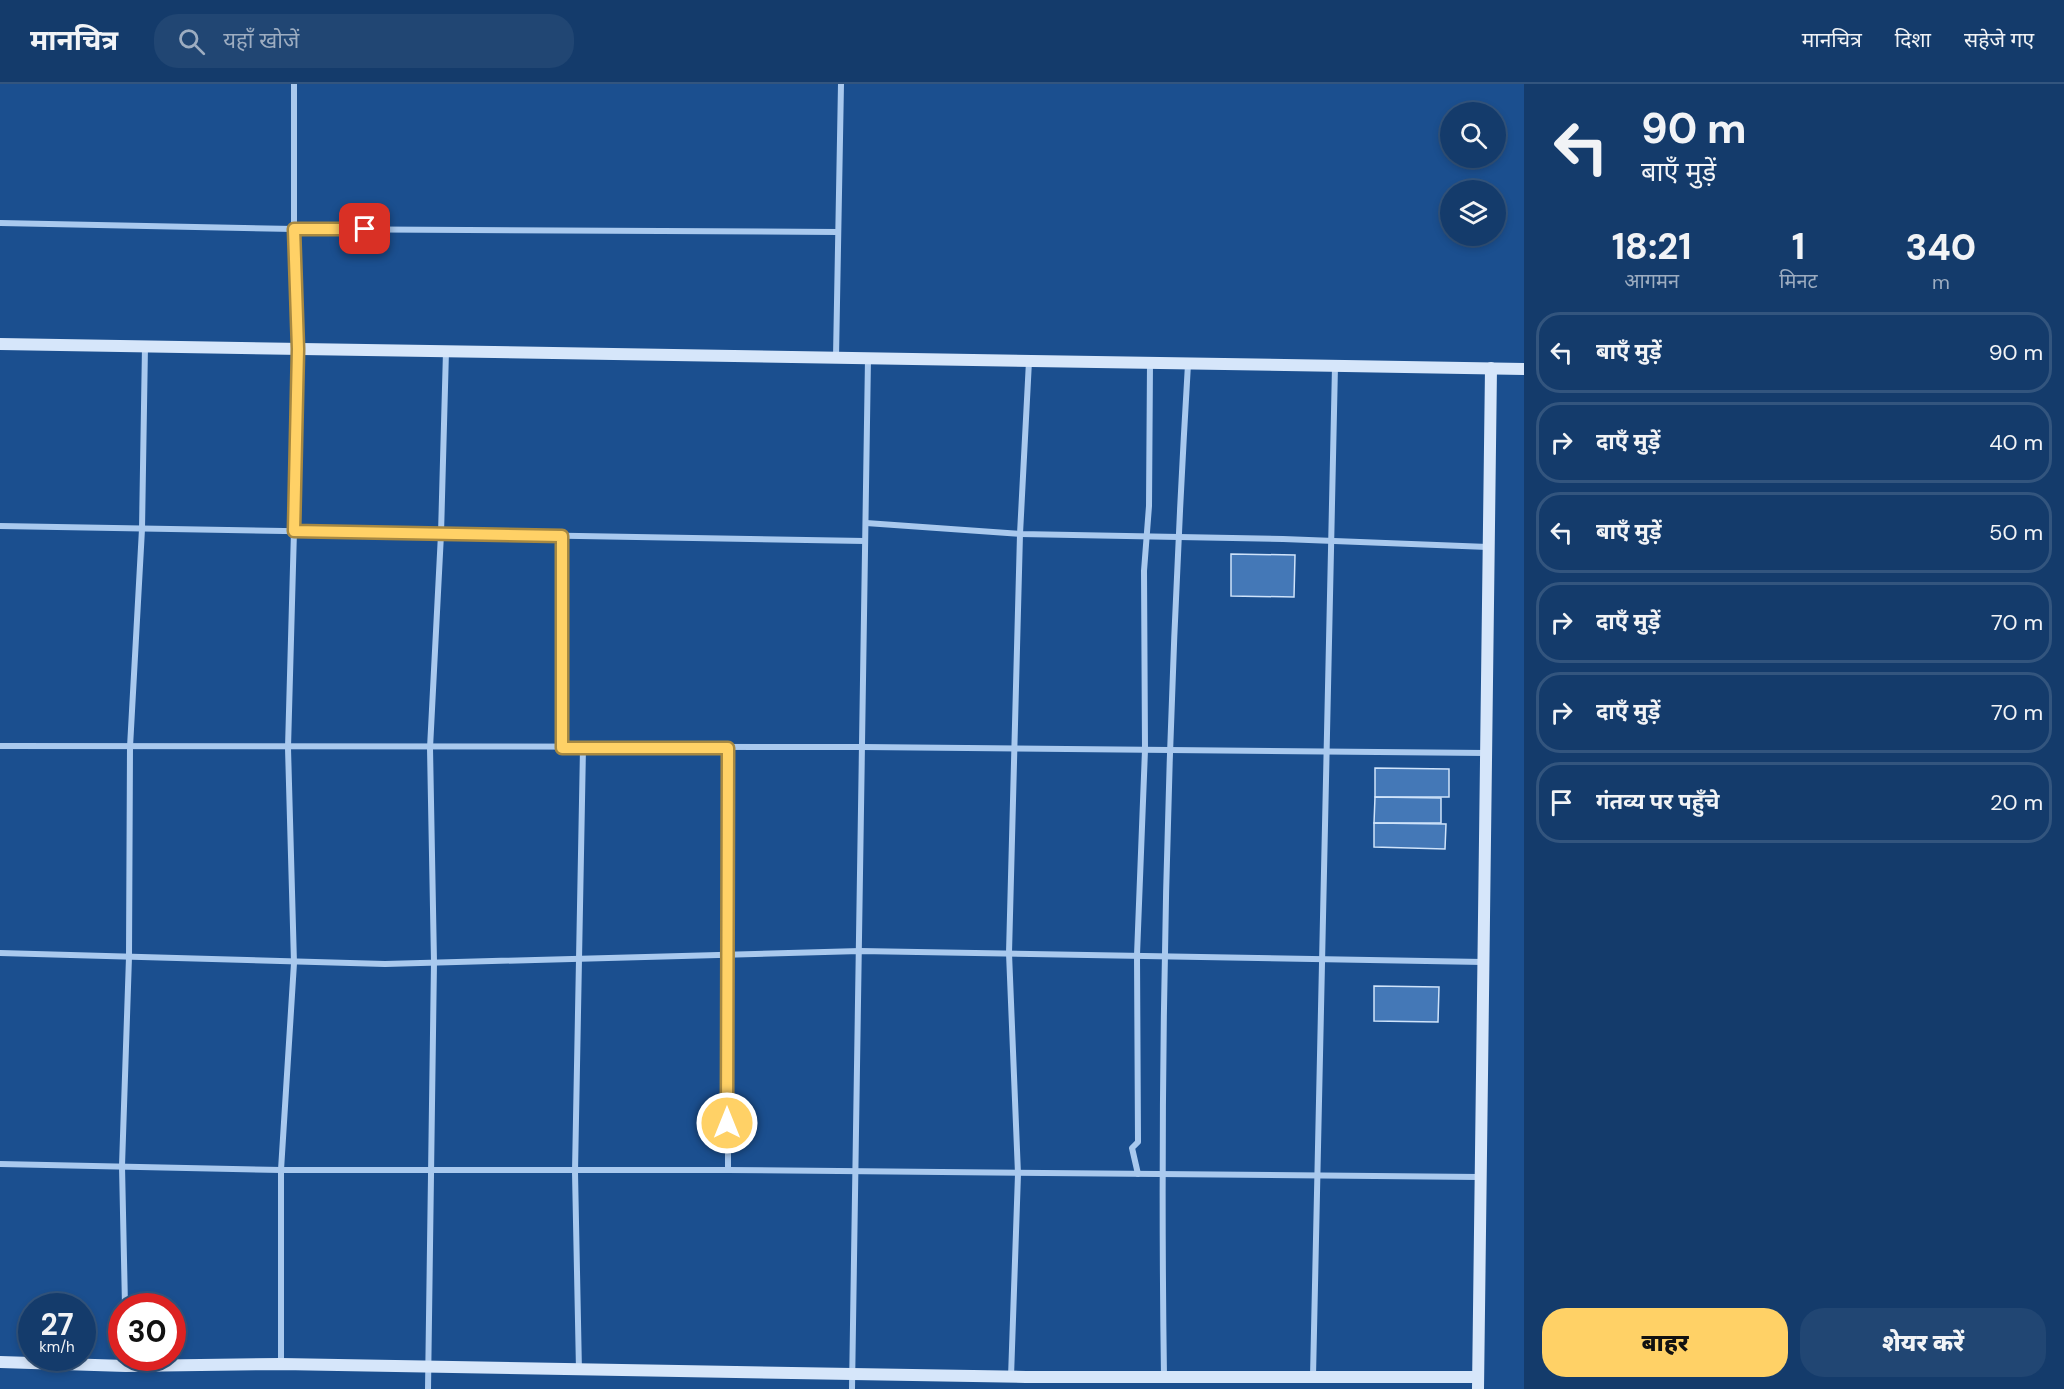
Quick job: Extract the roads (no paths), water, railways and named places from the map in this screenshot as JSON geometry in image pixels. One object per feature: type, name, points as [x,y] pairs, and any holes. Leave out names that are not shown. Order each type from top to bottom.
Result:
[{"type":"street","points":[[281,1364],[280,1170],[294,963],[288,748],[298,349],[294,229],[294,84]]},
{"type":"street","points":[[836,357],[841,84]]},
{"type":"street","points":[[0,223],[294,229],[838,231]]},
{"type":"street","points":[[0,344],[1524,369]]},
{"type":"street","points":[[125,1293],[122,1166],[129,957],[130,747],[142,529],[145,346]]},
{"type":"street","points":[[428,1389],[434,962],[430,748],[441,534],[446,351]]},
{"type":"street","points":[[852,1389],[868,357]]},
{"type":"street","points":[[1011,1377],[1018,1173],[1009,953],[1020,534],[1029,360]]},
{"type":"street","points":[[1138,1174],[1132,1148],[1138,1142],[1137,955],[1145,750],[1144,571],[1147,536],[1150,362]]},
{"type":"street","points":[[1164,1377],[1161,1174],[1164,956],[1178,537],[1188,363]]},
{"type":"street","points":[[1313,1377],[1320,958],[1328,751],[1330,540],[1335,366]]},
{"type":"street","points":[[186,1363],[428,1369],[1011,1377],[1313,1377],[1478,1383],[1491,368]]},
{"type":"street","points":[[866,524],[1020,534],[1330,540],[1489,547]]},
{"type":"street","points":[[0,526],[865,541]]},
{"type":"street","points":[[562,536],[562,748]]},
{"type":"street","points":[[0,746],[863,747],[1486,753]]},
{"type":"street","points":[[579,1371],[575,1172],[577,959],[583,747]]},
{"type":"street","points":[[728,748],[726,956],[728,1170]]},
{"type":"street","points":[[0,953],[294,963],[726,956],[860,951],[1484,962]]},
{"type":"street","points":[[0,1164],[280,1170],[575,1172],[728,1170],[1481,1177]]},
{"type":"street","points":[[0,1362],[108,1362]]}]
